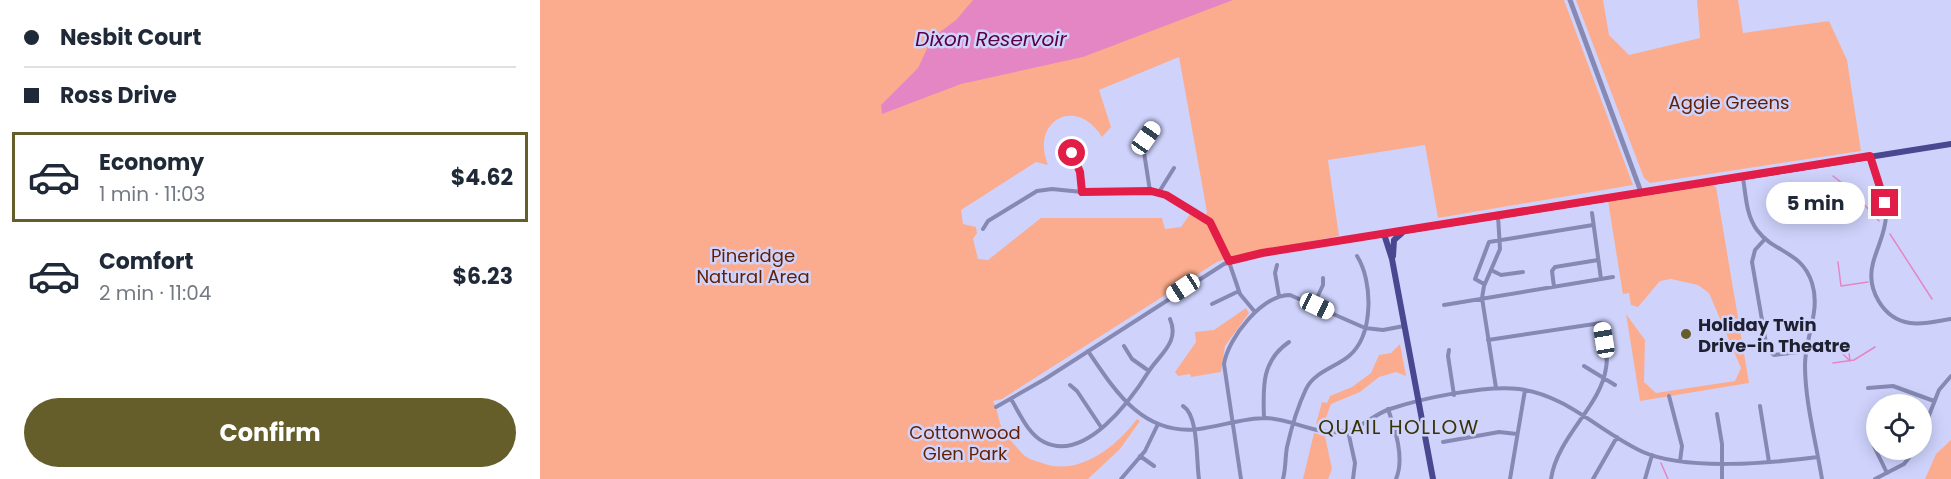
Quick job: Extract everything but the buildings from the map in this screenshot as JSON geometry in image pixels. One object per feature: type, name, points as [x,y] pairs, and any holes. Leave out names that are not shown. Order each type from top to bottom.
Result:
[{"type":"main road","points":[[1433,479],[1392,259],[1384,234],[1951,144]]},
{"type":"main road","points":[[1392,259],[1394,240],[1406,231]]},
{"type":"street","points":[[1570,0],[1641,192]]},
{"type":"street","points":[[1150,191],[1143,146],[1155,126]]},
{"type":"street","points":[[1071,146],[1080,172],[1082,192]]},
{"type":"street","points":[[1870,156],[1885,206],[1884,230],[1872,273],[1873,289],[1878,301],[1891,314],[1907,322],[1922,323],[1951,319]]},
{"type":"street","points":[[1159,192],[1174,168]]},
{"type":"street","points":[[1743,176],[1750,218],[1765,239],[1796,258],[1812,282],[1815,304],[1806,351],[1805,371],[1822,479]]},
{"type":"street","points":[[983,229],[988,221],[1037,191],[1058,189],[1082,192],[1159,192],[1210,222],[1229,261],[1239,291],[1255,312]]},
{"type":"street","points":[[1592,213],[1601,279]]},
{"type":"street","points":[[1497,388],[1482,298],[1484,284],[1499,256],[1501,240],[1498,216]]},
{"type":"street","points":[[1484,284],[1475,279],[1489,242],[1593,225]]},
{"type":"street","points":[[996,407],[1088,351],[1198,278],[1229,261],[1262,253],[1384,234]]},
{"type":"street","points":[[1765,239],[1755,250],[1752,262],[1767,349],[1774,355],[1806,351]]},
{"type":"street","points":[[1283,479],[1287,447],[1310,382],[1354,351],[1365,328],[1369,303],[1362,266],[1357,256]]},
{"type":"street","points":[[1554,287],[1552,273],[1555,267],[1599,260]]},
{"type":"street","points":[[1277,265],[1275,273],[1279,296]]},
{"type":"street","points":[[1491,270],[1501,275],[1524,272]]},
{"type":"street","points":[[1314,304],[1323,285],[1323,278]]},
{"type":"street","points":[[1444,304],[1613,278]]},
{"type":"street","points":[[1212,304],[1239,291]]},
{"type":"street","points":[[1241,479],[1224,360],[1229,348],[1264,303],[1279,296],[1295,296],[1365,328],[1383,330],[1405,326]]},
{"type":"street","points":[[1011,399],[1030,431],[1049,445],[1070,445],[1101,427],[1127,405],[1170,343],[1173,332],[1170,319]]},
{"type":"street","points":[[1488,340],[1601,323],[1606,357],[1604,380],[1557,457],[1551,479]]},
{"type":"street","points":[[1264,418],[1263,388],[1266,369],[1282,347],[1289,342]]},
{"type":"street","points":[[1124,346],[1128,355],[1149,371]]},
{"type":"street","points":[[1449,350],[1454,395]]},
{"type":"street","points":[[1088,351],[1127,405],[1158,424],[1194,429],[1264,418],[1295,422],[1325,432],[1348,431],[1388,409],[1497,388],[1524,390],[1557,400],[1652,456],[1680,461],[1722,462],[1769,462],[1818,456]]},
{"type":"street","points":[[1584,366],[1615,385]]},
{"type":"street","points":[[1932,406],[1942,386],[1951,376]]},
{"type":"street","points":[[1070,385],[1077,391],[1101,427]]},
{"type":"street","points":[[1868,387],[1893,386],[1934,401]]},
{"type":"street","points":[[1510,479],[1524,390]]},
{"type":"street","points":[[1668,396],[1682,446],[1680,461]]},
{"type":"street","points":[[1183,406],[1191,414],[1199,479]]},
{"type":"street","points":[[1760,406],[1769,462]]},
{"type":"street","points":[[1388,409],[1394,426],[1400,462],[1396,479]]},
{"type":"street","points":[[1718,414],[1722,479]]},
{"type":"street","points":[[1121,479],[1140,456],[1158,424]]},
{"type":"street","points":[[1348,431],[1355,463],[1353,479]]},
{"type":"street","points":[[1443,442],[1499,432],[1517,434]]},
{"type":"street","points":[[1593,479],[1617,437]]},
{"type":"street","points":[[1140,456],[1154,466]]},
{"type":"street","points":[[1645,479],[1652,456]]},
{"type":"street","points":[[1881,460],[1887,473]]},
{"type":"street","points":[[1875,479],[1904,464],[1907,460]]},
{"type":"green space","name":"Pineridge Natural Area","points":[[540,0],[1564,0],[1633,185],[1438,218],[1425,145],[1328,160],[1339,236],[1233,256],[1217,262],[1002,399],[993,401],[1002,427],[1022,453],[1031,459],[1056,466],[1082,463],[1095,457],[1118,440],[1137,419],[1140,421],[1120,449],[1088,479],[540,479]],"holes":[[[1179,57],[1207,212],[1203,221],[1190,214],[1181,227],[1165,229],[1162,218],[1041,218],[988,260],[978,259],[973,239],[977,233],[976,227],[963,224],[961,210],[1036,162],[1048,165],[1044,149],[1045,136],[1050,126],[1058,119],[1069,116],[1080,117],[1091,124],[1102,137],[1111,127],[1099,90]]]},
{"type":"green space","name":"Aggie Greens","points":[[1576,0],[1603,0],[1609,35],[1629,55],[1700,38],[1697,0],[1738,0],[1743,33],[1829,21],[1847,60],[1861,151],[1650,183],[1644,178]]},
{"type":"green space","points":[[1712,185],[1716,187],[1749,383],[1640,401],[1626,314],[1645,340],[1644,382],[1656,393],[1735,381],[1741,368],[1709,293],[1698,285],[1671,279],[1660,281],[1638,307],[1631,305],[1629,293],[1623,294],[1608,201]]},
{"type":"green space","points":[[1246,308],[1249,313],[1225,346],[1221,372],[1191,377],[1190,374],[1178,376],[1175,372],[1196,342],[1195,332],[1214,330]]},
{"type":"green space","points":[[1400,344],[1406,376],[1396,372],[1379,377],[1360,392],[1331,404],[1323,426],[1316,424],[1322,402],[1327,403],[1330,396],[1352,387],[1371,373],[1379,355],[1391,353]]},
{"type":"green space","points":[[1314,433],[1325,436],[1332,469],[1328,479],[1303,479]]},
{"type":"green space","points":[[1951,440],[1951,479],[1925,479],[1936,454]]},
{"type":"water","name":"Dixon Reservoir","points":[[973,0],[1233,0],[1083,57],[961,84],[882,114],[881,105],[918,68],[932,38],[956,20]]},
{"type":"waterway","points":[[1833,176],[1851,190],[1879,221]]},
{"type":"waterway","points":[[1890,234],[1932,299]]},
{"type":"waterway","points":[[1838,262],[1841,286],[1868,282]]},
{"type":"waterway","points":[[1848,345],[1850,361]]},
{"type":"waterway","points":[[1833,363],[1854,360],[1875,347]]},
{"type":"waterway","points":[[1841,352],[1849,360]]},
{"type":"waterway","points":[[1661,463],[1668,479]]},
{"type":"place","name":"Holiday Twin Drive-in Theatre","points":[[1686,334]]},
{"type":"district","name":"QUAIL HOLLOW","points":[[1399,427]]},
{"type":"route","points":[[1072,153],[1080,172],[1082,192],[1151,191],[1166,195],[1210,222],[1229,261],[1247,255],[1870,156],[1871,166],[1880,184],[1885,203]]},
{"type":"park label","name":"Cottonwood Glen Park","points":[[965,442]]}]
